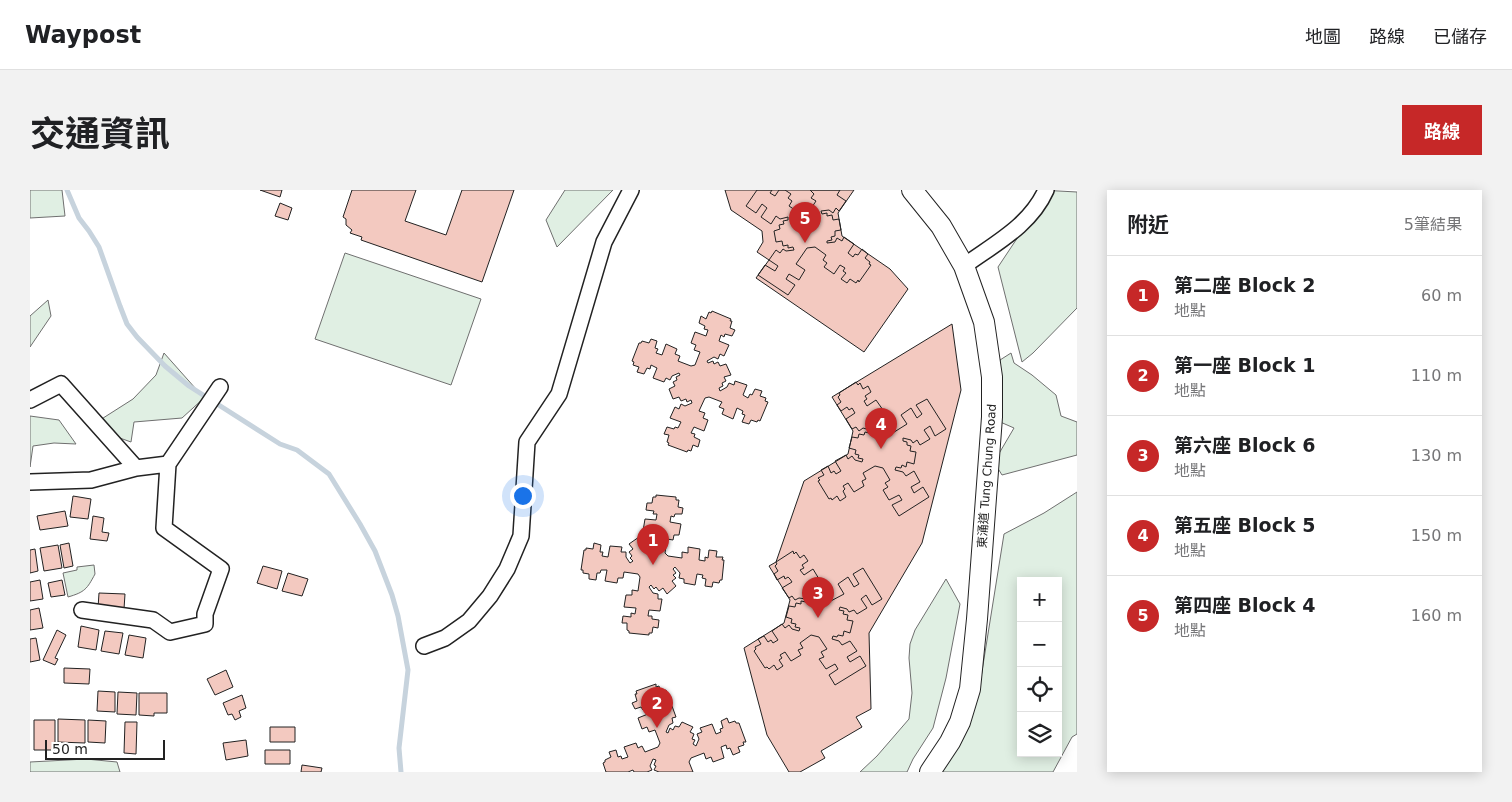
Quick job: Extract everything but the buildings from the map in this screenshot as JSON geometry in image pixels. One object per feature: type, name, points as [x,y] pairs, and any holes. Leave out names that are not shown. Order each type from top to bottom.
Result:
[{"type":"main road","name":"東涌道 Tung Chung Road","points":[[912,190],[941,226],[964,266],[984,322],[992,377],[992,417],[970,689],[960,722],[950,742],[930,772]]},
{"type":"street","points":[[424,646],[444,638],[469,622],[490,596],[508,569],[521,536],[527,442],[559,394],[604,242],[631,190]]},
{"type":"street","points":[[964,266],[1016,230],[1041,201],[1046,190]]},
{"type":"street","points":[[30,400],[61,384],[136,468]]},
{"type":"street","points":[[82,610],[153,620],[170,632],[205,624],[205,614],[220,569],[164,528],[168,464],[218,392]]},
{"type":"street","points":[[30,482],[91,480],[136,468],[168,464]]},
{"type":"green space","points":[[30,190],[62,190],[65,216],[30,218]]},
{"type":"green space","points":[[565,190],[613,190],[557,247],[546,220]]},
{"type":"green space","points":[[1040,190],[1077,192],[1077,308],[1022,362],[998,267],[1022,231]]},
{"type":"green space","points":[[345,253],[481,299],[451,385],[315,339]]},
{"type":"green space","points":[[48,300],[51,316],[30,347],[30,316]]},
{"type":"green space","points":[[164,353],[204,398],[182,418],[134,422],[131,442],[89,427],[133,399],[156,375]]},
{"type":"green space","points":[[1011,353],[1014,363],[1056,395],[1061,416],[1077,422],[1077,455],[1002,475],[994,462],[1014,428],[998,421],[1000,360]]},
{"type":"green space","points":[[30,416],[59,420],[76,444],[54,443],[33,446],[30,467]]},
{"type":"green space","points":[[1077,492],[1077,734],[1072,737],[1062,755],[1062,577],[1017,577],[1017,757],[1061,757],[1053,772],[939,772],[979,690],[1004,534],[1044,513]]},
{"type":"green space","points":[[94,565],[95,574],[87,587],[68,597],[63,573],[77,570],[77,567]]},
{"type":"green space","points":[[946,579],[960,604],[946,678],[933,728],[907,772],[860,772],[877,756],[909,719],[912,693],[909,658],[910,644],[915,630]]},
{"type":"green space","points":[[86,759],[117,762],[120,772],[30,772],[30,762]]},
{"type":"waterway","points":[[67,190],[79,218],[99,247],[127,324],[137,337],[165,366],[189,386],[280,444],[297,450],[329,474],[360,524],[375,551],[392,595],[408,670],[399,748],[401,772]]},
{"type":"place","name":"第四座 Block 4","points":[[805,243]]},
{"type":"place","name":"第五座 Block 5","points":[[881,449]]},
{"type":"place","name":"第二座 Block 2","points":[[653,565]]},
{"type":"place","name":"第六座 Block 6","points":[[818,618]]},
{"type":"place","name":"第一座 Block 1","points":[[657,728]]}]
